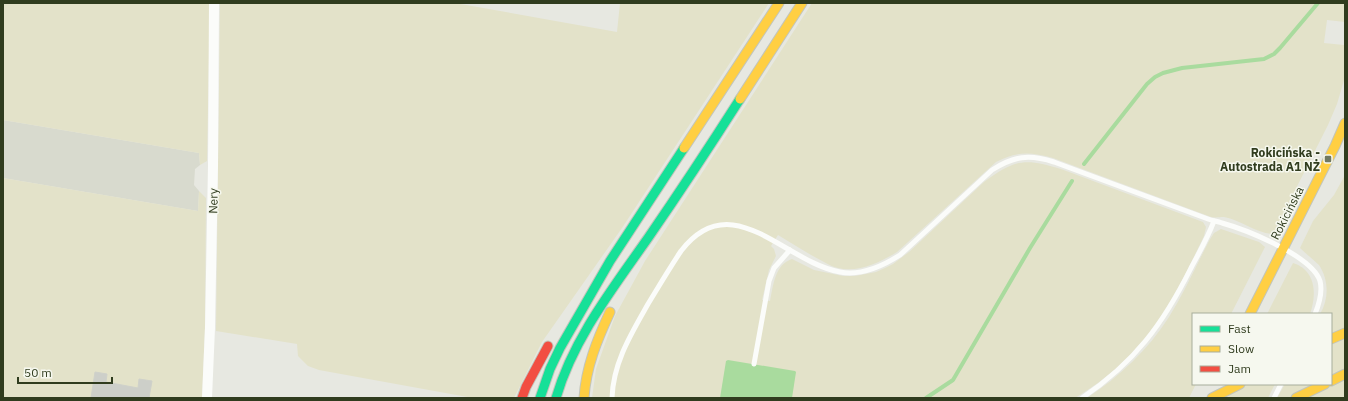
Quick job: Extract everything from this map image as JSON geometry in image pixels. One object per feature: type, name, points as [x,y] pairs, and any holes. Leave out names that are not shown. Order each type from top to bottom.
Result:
[{"type":"main road","points":[[540,398],[550,368],[560,348],[610,261],[779,3]]},
{"type":"main road","points":[[556,398],[559,387],[574,352],[617,282],[675,199],[802,3]]},
{"type":"main road","name":"Rokicińska","points":[[1250,313],[1332,152],[1345,123]]},
{"type":"main road","points":[[584,398],[592,354],[617,298],[675,199]]},
{"type":"main road","points":[[569,314],[610,261]]},
{"type":"main road","points":[[1332,339],[1345,333]]},
{"type":"main road","points":[[522,398],[553,338]]},
{"type":"main road","points":[[1332,380],[1345,374]]},
{"type":"main road","points":[[1210,396],[1238,385]]},
{"type":"main road","points":[[1296,398],[1323,385]]},
{"type":"street","name":"Nery","points":[[207,398],[213,165],[214,3]]},
{"type":"lane","points":[[612,398],[614,375],[627,341],[681,252],[697,234],[725,224],[738,226],[753,230],[830,270],[841,272],[859,272],[883,265],[893,259],[905,250],[992,170],[1006,161],[1025,157],[1038,158],[1054,162],[1247,232],[1283,248],[1306,262],[1318,278],[1321,287],[1321,296],[1315,313]]},
{"type":"lane","points":[[1082,398],[1097,388],[1127,363],[1150,338],[1174,301],[1214,221]]},
{"type":"lane","points":[[754,364],[769,281],[774,268],[790,250]]},
{"type":"lane","points":[[1274,398],[1280,385]]},
{"type":"shaded area","points":[[3,3],[210,3],[207,161],[200,165],[199,153],[3,120]]},
{"type":"shaded area","points":[[220,3],[455,3],[617,32],[620,3],[769,3],[622,228],[542,342],[514,398],[473,398],[319,370],[308,366],[298,356],[297,344],[216,331]]},
{"type":"shaded area","points":[[812,3],[1345,3],[1345,22],[1327,20],[1324,43],[1344,45],[1345,41],[1345,77],[1337,104],[1328,125],[1273,234],[1260,231],[1224,217],[1211,217],[1053,158],[1030,154],[1017,154],[996,162],[897,252],[869,266],[853,269],[834,267],[812,256],[778,235],[771,246],[774,249],[776,256],[769,270],[762,300],[770,301],[778,271],[786,262],[792,259],[814,270],[843,276],[855,276],[876,272],[893,264],[909,252],[984,182],[995,174],[1012,165],[1029,162],[1049,165],[1061,169],[1203,222],[1206,227],[1204,236],[1177,291],[1165,312],[1150,333],[1131,355],[1110,374],[1075,398],[592,398],[596,369],[615,316],[645,261]]},
{"type":"shaded area","points":[[3,120],[199,153],[200,165],[195,169],[194,185],[199,191],[198,211],[3,178]]},
{"type":"shaded area","points":[[1345,175],[1345,398],[1277,398],[1284,385],[1332,385],[1332,313],[1320,313],[1325,302],[1327,290],[1325,277],[1319,265],[1300,248],[1313,221],[1334,195]]},
{"type":"shaded area","points":[[3,178],[198,211],[199,191],[206,198],[205,326],[202,398],[3,398]]},
{"type":"shaded area","points":[[1221,229],[1259,242],[1265,247],[1232,313],[1192,313],[1192,385],[1196,385],[1189,398],[1087,398],[1121,372],[1152,341],[1169,317],[1214,233]]},
{"type":"shaded area","points":[[1293,263],[1301,266],[1310,277],[1313,284],[1314,299],[1310,313],[1268,313]]},
{"type":"shaded area","points":[[728,360],[795,371],[792,398],[720,398],[726,361]]},
{"type":"shaded area","points":[[1231,385],[1274,385],[1268,398],[1224,398]]},
{"type":"building","points":[[95,372],[107,374],[106,382],[138,388],[139,379],[152,381],[149,398],[91,398]]},
{"type":"waterway","points":[[1084,164],[1147,84],[1155,77],[1163,73],[1182,68],[1264,59],[1274,54],[1280,48],[1318,3]]},
{"type":"waterway","points":[[926,398],[953,380],[1030,248],[1072,181]]},
{"type":"traffic: fast","points":[[556,398],[563,376],[583,335],[595,315],[706,152],[740,99]]},
{"type":"traffic: fast","points":[[540,398],[550,369],[560,348],[610,261],[684,148]]},
{"type":"traffic: slow","points":[[684,148],[779,3]]},
{"type":"traffic: slow","points":[[740,99],[802,3]]},
{"type":"traffic: slow","points":[[1251,313],[1335,146],[1345,123]]},
{"type":"traffic: slow","points":[[584,398],[587,375],[593,354],[610,312]]},
{"type":"traffic: slow","points":[[1332,339],[1345,333]]},
{"type":"traffic: slow","points":[[1332,380],[1345,374]]},
{"type":"traffic: slow","points":[[1212,398],[1238,385]]},
{"type":"traffic: slow","points":[[1296,398],[1323,385]]},
{"type":"traffic: jam","points":[[522,398],[526,387],[548,346]]},
{"type":"place","name":"Rokicińska - Autostrada A1 NŻ","points":[[1328,159]]}]
